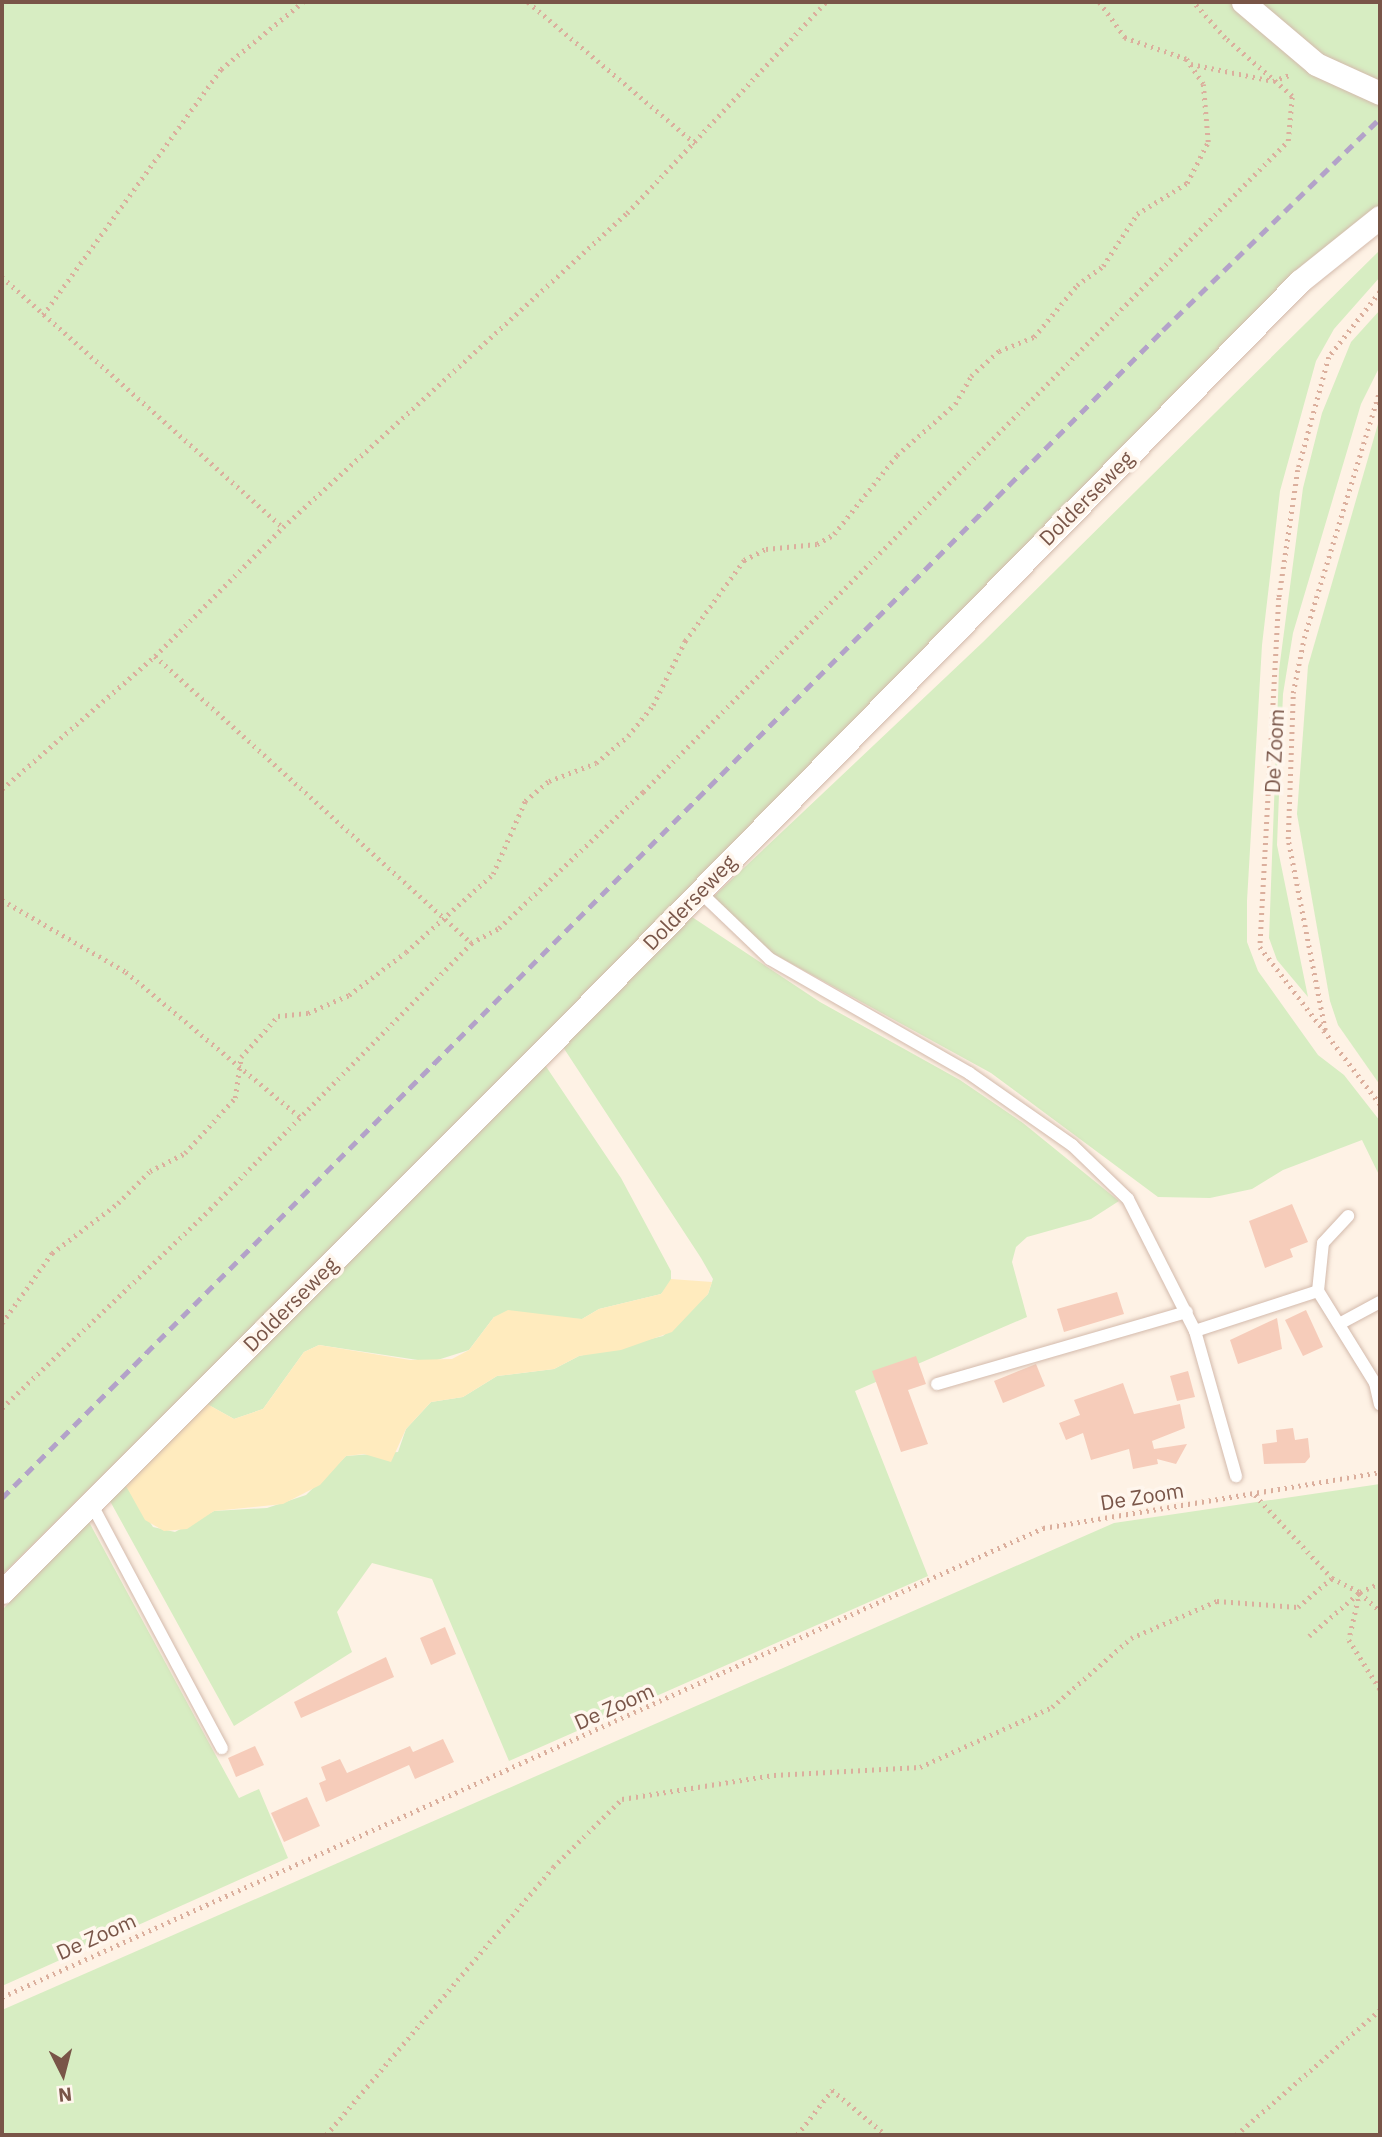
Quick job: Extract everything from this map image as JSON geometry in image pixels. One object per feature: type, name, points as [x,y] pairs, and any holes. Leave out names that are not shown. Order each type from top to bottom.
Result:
[{"type":"street","points":[[1243,2],[1316,64],[1380,93]]},
{"type":"street","name":"Dolderseweg","points":[[2,1592],[1300,281],[1380,217]]},
{"type":"lane","points":[[699,891],[770,959],[969,1073],[1072,1145],[1128,1199],[1195,1331],[1236,1476]]},
{"type":"lane","points":[[1348,1216],[1322,1243],[1318,1291],[1378,1383],[1380,1404]]},
{"type":"lane","points":[[1195,1331],[1318,1291]]},
{"type":"lane","points":[[1341,1323],[1380,1302]]},
{"type":"lane","points":[[937,1384],[1187,1311]]},
{"type":"lane","points":[[91,1503],[222,1748]]},
{"type":"path","points":[[43,315],[221,69],[303,2]]},
{"type":"path","points":[[528,2],[695,143]]},
{"type":"path","points":[[2,789],[155,656],[283,527],[627,213],[825,2]]},
{"type":"path","points":[[1099,2],[1125,38],[1164,48],[1191,64],[1273,81]]},
{"type":"path","points":[[2,1408],[300,1117],[471,943],[499,928],[643,792],[1288,141],[1292,96],[1273,81],[1193,2]]},
{"type":"path","points":[[2,1323],[30,1277],[52,1253],[118,1203],[150,1171],[185,1153],[235,1098],[242,1057],[255,1038],[278,1016],[309,1013],[349,995],[493,874],[525,801],[549,780],[596,764],[628,736],[653,705],[685,640],[744,560],[766,549],[817,544],[834,534],[897,455],[955,404],[971,376],[999,351],[1034,337],[1077,285],[1103,266],[1137,214],[1187,183],[1209,142],[1203,84],[1191,64]]},
{"type":"path","points":[[2,277],[283,527]]},
{"type":"path","points":[[1326,1032],[1260,947],[1279,598],[1298,470],[1329,357],[1380,292]]},
{"type":"path","name":"De Zoom","points":[[1380,390],[1304,638],[1293,693],[1287,839],[1326,1032],[1380,1104]]},
{"type":"path","points":[[155,656],[444,914],[471,943]]},
{"type":"path","points":[[2,900],[126,972],[300,1117]]},
{"type":"path","name":"De Zoom","points":[[2,1997],[1043,1528],[1380,1472]]},
{"type":"path","points":[[1255,1494],[1332,1577],[1360,1592],[1380,1611]]},
{"type":"path","points":[[326,2135],[553,1867],[622,1799],[774,1775],[920,1767],[1052,1707],[1131,1638],[1217,1601],[1298,1607],[1332,1577]]},
{"type":"path","points":[[1309,1636],[1360,1592],[1380,1583]]},
{"type":"path","points":[[1360,1592],[1349,1640],[1380,1689]]},
{"type":"path","points":[[1236,2135],[1380,2010]]},
{"type":"path","points":[[797,2135],[832,2090],[886,2135]]},
{"type":"green space","points":[[2,2],[1380,2],[1380,208],[2,1575]]},
{"type":"green space","points":[[1380,250],[1380,277],[1334,329],[1316,361],[1280,491],[1262,645],[1247,942],[1258,971],[1318,1055],[1344,1075],[1380,1121],[1380,1177],[1362,1140],[1283,1170],[1252,1189],[1210,1198],[1158,1197],[991,1073],[774,954],[712,898],[983,642]]},
{"type":"green space","points":[[1380,310],[1380,366],[1361,404],[1293,633],[1283,694],[1277,845],[1308,997],[1277,960],[1269,938],[1279,670],[1303,488],[1322,413],[1351,342]]},
{"type":"green space","points":[[1380,417],[1380,1085],[1338,1025],[1330,1001],[1297,814],[1308,666]]},
{"type":"green space","points":[[692,917],[820,1002],[960,1080],[1023,1123],[1119,1201],[1091,1219],[1027,1237],[1016,1247],[1012,1262],[1027,1317],[855,1391],[928,1576],[509,1761],[432,1579],[372,1563],[337,1612],[352,1652],[234,1726],[110,1501],[126,1486],[153,1527],[175,1532],[214,1511],[267,1508],[306,1495],[346,1456],[398,1452],[406,1429],[431,1402],[463,1397],[497,1376],[554,1369],[579,1356],[663,1336],[708,1294],[713,1279],[701,1258],[563,1047]]},
{"type":"green space","points":[[545,1065],[621,1178],[671,1271],[671,1283],[661,1294],[599,1309],[582,1319],[494,1317],[469,1350],[431,1362],[319,1345],[304,1352],[263,1409],[234,1419],[207,1404]]},
{"type":"green space","points":[[1380,1484],[1380,2135],[2,2135],[2,2010],[1114,1523]]},
{"type":"green space","points":[[89,1522],[239,1798],[259,1789],[288,1858],[2,1986],[2,1610]]},
{"type":"sand","points":[[671,1279],[712,1282],[708,1294],[672,1332],[621,1350],[579,1356],[554,1369],[497,1376],[463,1397],[431,1402],[406,1429],[391,1462],[364,1454],[346,1456],[320,1485],[283,1504],[214,1511],[187,1529],[164,1531],[145,1520],[126,1486],[207,1404],[234,1419],[263,1409],[304,1352],[319,1345],[410,1360],[452,1359],[469,1350],[494,1317],[508,1310],[582,1319],[599,1309],[661,1294]]},
{"type":"building","points":[[1292,1204],[1308,1242],[1290,1249],[1293,1257],[1265,1268],[1249,1221]]},
{"type":"building","points":[[1117,1292],[1124,1314],[1064,1332],[1057,1309]]},
{"type":"building","points":[[1306,1310],[1323,1347],[1303,1356],[1285,1320]]},
{"type":"building","points":[[1277,1318],[1282,1349],[1238,1364],[1230,1340]]},
{"type":"building","points":[[916,1356],[926,1384],[908,1390],[928,1444],[901,1452],[872,1371]]},
{"type":"building","points":[[1036,1364],[1045,1386],[1003,1403],[994,1381]]},
{"type":"building","points":[[1188,1371],[1195,1397],[1177,1401],[1170,1376]]},
{"type":"building","points":[[1123,1383],[1134,1414],[1180,1404],[1185,1428],[1152,1441],[1154,1449],[1187,1444],[1176,1464],[1157,1459],[1158,1464],[1133,1469],[1129,1449],[1091,1460],[1083,1433],[1066,1440],[1059,1423],[1080,1415],[1074,1400]]},
{"type":"building","points":[[1293,1428],[1295,1440],[1308,1438],[1310,1457],[1305,1463],[1264,1464],[1262,1444],[1277,1442],[1276,1430]]},
{"type":"building","points":[[445,1627],[456,1654],[431,1665],[420,1638]]},
{"type":"building","points":[[386,1657],[394,1677],[301,1718],[294,1702]]},
{"type":"building","points":[[443,1739],[454,1762],[415,1779],[409,1765],[326,1802],[319,1783],[326,1780],[321,1767],[340,1759],[347,1773],[410,1746],[413,1752]]},
{"type":"building","points":[[255,1746],[264,1765],[236,1777],[228,1758]]},
{"type":"building","points":[[307,1797],[320,1826],[284,1842],[271,1813]]},
{"type":"railway","points":[[2,1498],[1163,330],[1380,118]]}]
